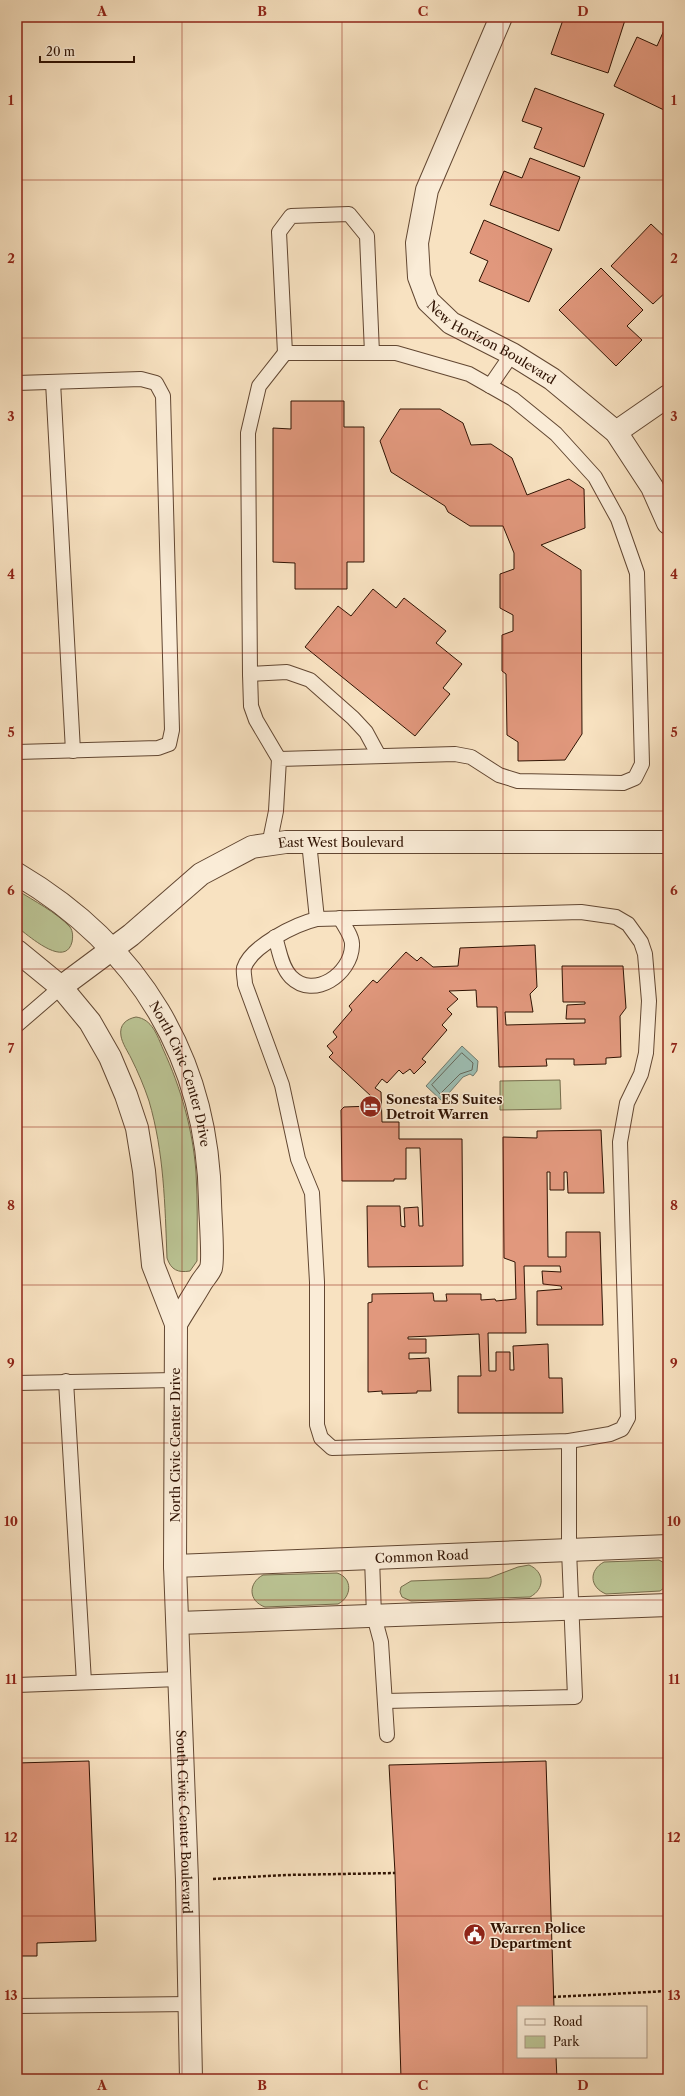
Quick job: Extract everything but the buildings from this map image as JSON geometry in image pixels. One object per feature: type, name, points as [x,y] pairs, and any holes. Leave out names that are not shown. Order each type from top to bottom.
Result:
[{"type":"street","name":"New Horizon Boulevard","points":[[501,17],[427,190],[417,243],[419,277],[428,301],[451,323],[512,354],[552,379],[616,432],[652,487],[668,522]]},
{"type":"street","points":[[616,432],[668,396]]},
{"type":"street","name":"East West Boulevard","points":[[61,988],[131,935],[201,874],[252,847],[286,842],[668,842]]},
{"type":"street","name":"North Civic Center Drive","points":[[17,874],[46,892],[84,921],[112,949],[142,986],[180,1050],[194,1090],[204,1130],[210,1170],[211,1267],[176,1324]]},
{"type":"street","name":"North Civic Center Drive","points":[[17,950],[61,988],[90,1022],[110,1057],[126,1095],[137,1128],[144,1171],[153,1265],[176,1324],[176,1566]]},
{"type":"street","name":"Common Road","points":[[176,1566],[668,1546]]},
{"type":"street","name":"South Civic Center Boulevard","points":[[176,1566],[191,2079]]},
{"type":"street","points":[[178,1623],[668,1605]]},
{"type":"lane","points":[[269,845],[276,811],[279,759],[256,720],[251,706],[248,433],[259,386],[285,353],[279,232],[291,216],[349,214],[367,236],[372,353]]},
{"type":"lane","points":[[279,759],[455,754],[471,757],[499,775],[518,781],[623,783],[635,778],[642,764],[637,573],[618,518],[595,477],[556,434],[513,399],[469,374],[396,353],[285,353]]},
{"type":"lane","points":[[490,386],[512,354]]},
{"type":"lane","points":[[17,383],[141,379],[156,383],[163,396],[172,730],[169,744],[158,748],[17,752]]},
{"type":"lane","points":[[53,382],[73,751]]},
{"type":"lane","points":[[250,674],[287,672],[310,680],[353,718],[366,732],[379,756]]},
{"type":"lane","points":[[309,842],[317,919]]},
{"type":"lane","points":[[581,912],[616,917],[628,924],[641,942],[645,954],[649,1001],[646,1053],[641,1074],[627,1103],[620,1142],[628,1418],[622,1429],[610,1434],[569,1441],[332,1448],[321,1438],[317,1425],[317,1282],[312,1193],[298,1159],[282,1085],[245,984],[244,968],[255,952],[275,937],[300,923],[317,919],[340,918],[581,912]]},
{"type":"lane","points":[[275,937],[283,964],[291,976],[302,984],[317,985],[330,981],[344,970],[350,958],[352,944],[340,918]]},
{"type":"lane","points":[[17,1025],[61,988]]},
{"type":"lane","points":[[17,1383],[175,1380]]},
{"type":"lane","points":[[66,1381],[84,1682]]},
{"type":"lane","points":[[385,1701],[575,1697],[569,1550],[569,1441]]},
{"type":"lane","points":[[372,1558],[374,1616],[380,1642],[388,1735]]},
{"type":"lane","points":[[17,1685],[179,1679]]},
{"type":"lane","points":[[17,2006],[190,2004]]},
{"type":"path","points":[[209,1879],[286,1875],[395,1873]]},
{"type":"path","points":[[553,1997],[668,1991]]},
{"type":"green space","points":[[17,890],[52,912],[70,927],[73,938],[68,949],[62,952],[46,948],[17,927]]},
{"type":"green space","points":[[136,1017],[142,1018],[150,1024],[156,1033],[181,1094],[189,1125],[197,1184],[197,1261],[190,1271],[182,1272],[176,1270],[167,1258],[163,1179],[154,1120],[143,1084],[121,1036],[121,1029],[124,1023],[129,1019]]},
{"type":"green space","points":[[560,1080],[561,1109],[500,1110],[500,1081]]},
{"type":"green space","points":[[659,1560],[668,1565],[668,1585],[660,1591],[606,1594],[600,1591],[594,1583],[593,1578],[596,1569],[604,1562]]},
{"type":"green space","points":[[529,1565],[538,1572],[541,1581],[538,1590],[530,1597],[411,1601],[402,1597],[400,1592],[401,1587],[411,1581],[489,1578],[518,1567]]},
{"type":"green space","points":[[337,1573],[346,1579],[349,1588],[346,1597],[338,1604],[265,1607],[255,1601],[252,1592],[258,1578],[263,1575]]},
{"type":"water","points":[[462,1046],[478,1061],[477,1071],[473,1076],[470,1074],[463,1077],[442,1101],[426,1086]]},
{"type":"place","name":"Sonesta ES Suites Detroit Warren","points":[[370,1106]]},
{"type":"place","name":"Warren Police Department","points":[[474,1935]]}]
